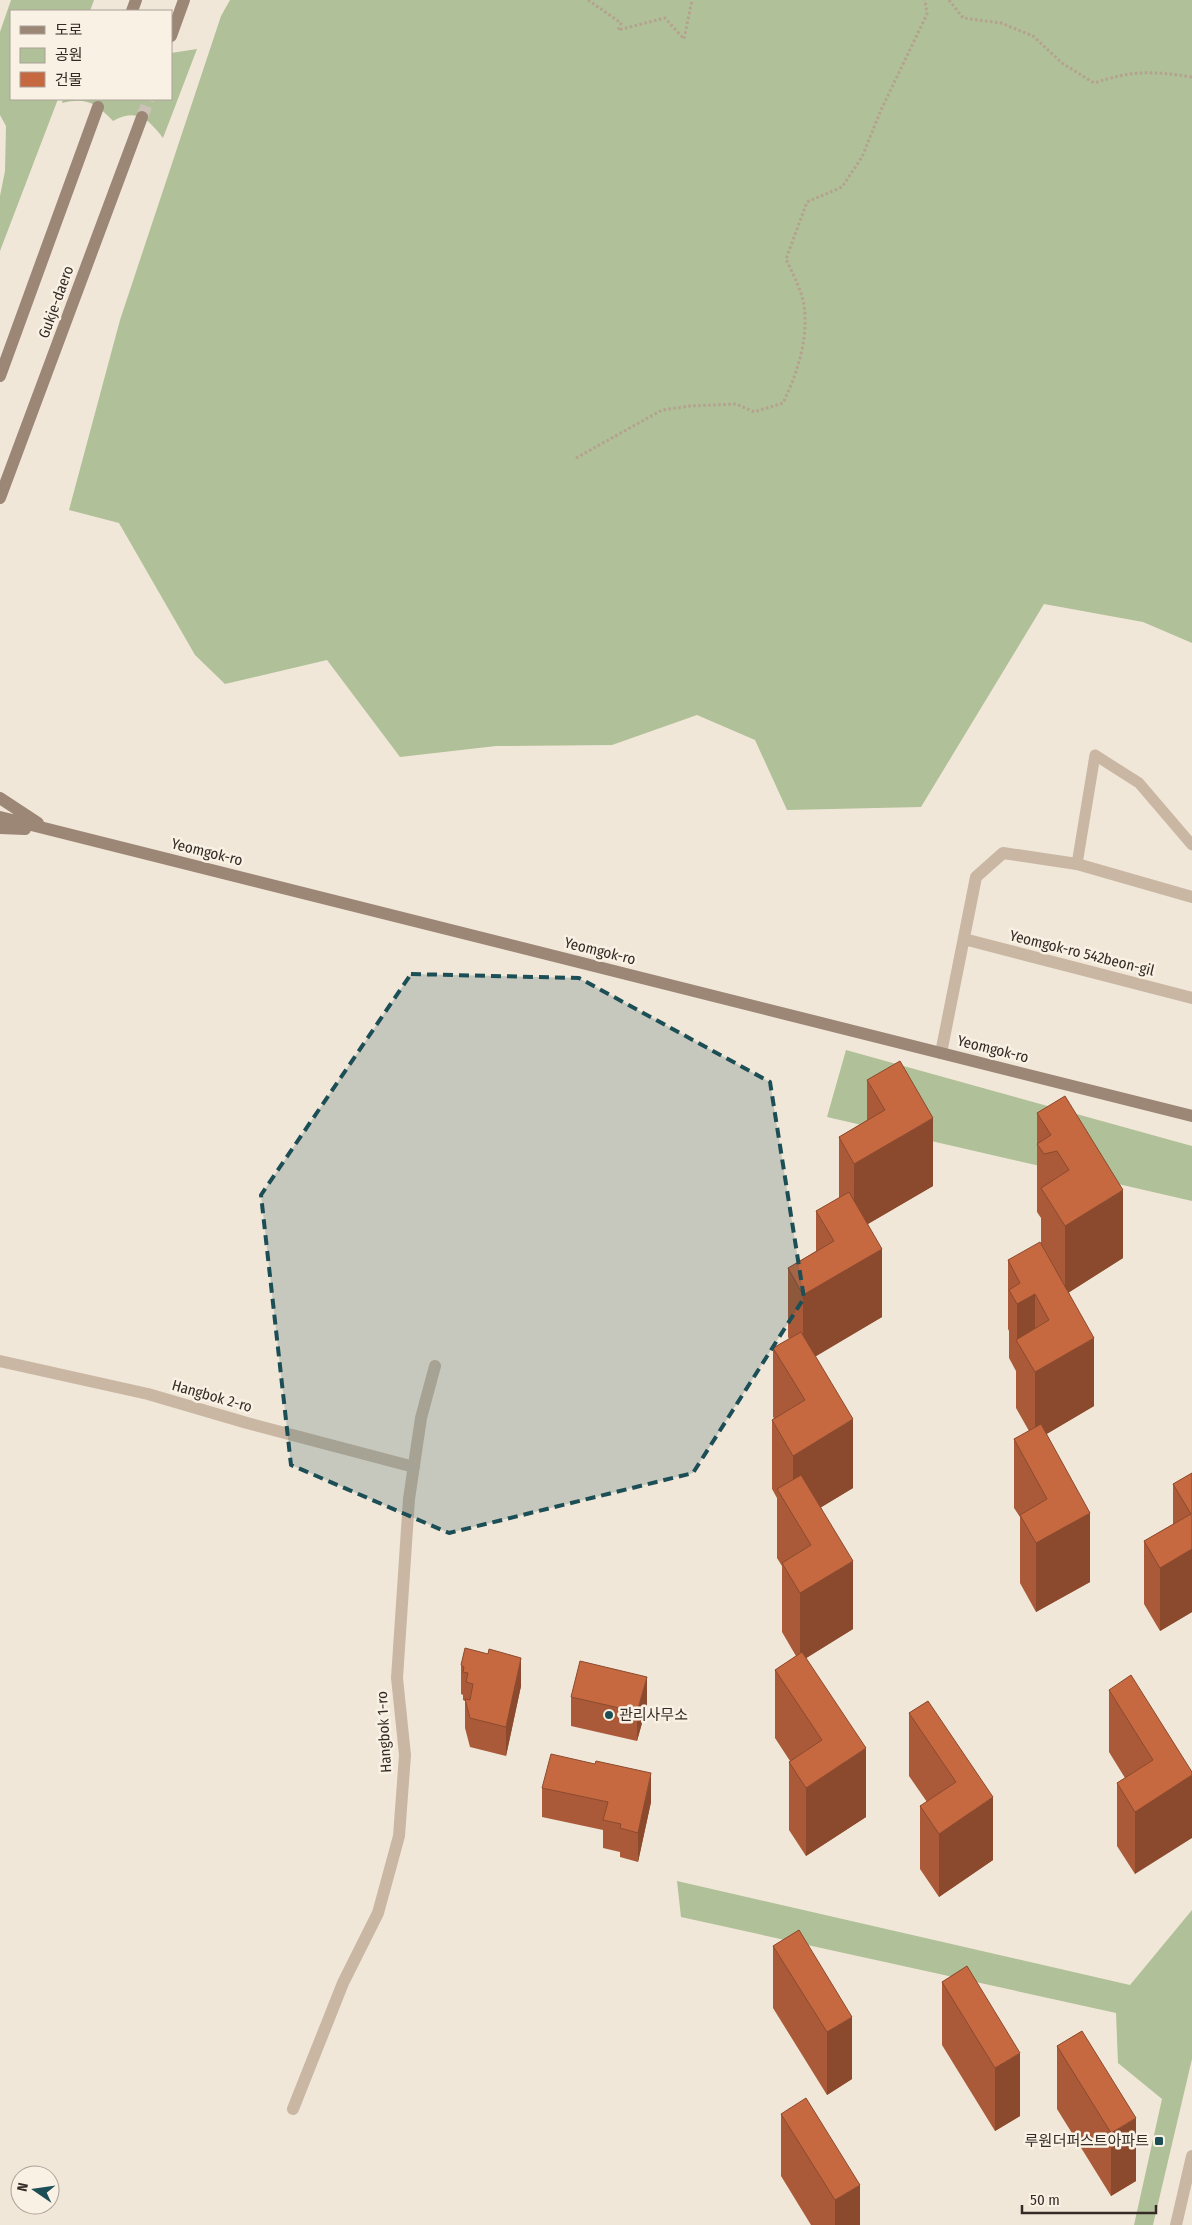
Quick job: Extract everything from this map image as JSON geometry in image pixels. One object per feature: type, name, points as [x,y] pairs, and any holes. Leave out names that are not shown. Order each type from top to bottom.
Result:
[{"type":"main road","points":[[172,33],[184,0]]},
{"type":"main road","name":"Gukje-daero","points":[[0,376],[98,107]]},
{"type":"main road","name":"Gukje-daero","points":[[0,498],[142,117]]},
{"type":"main road","points":[[0,798],[46,829]]},
{"type":"main road","name":"Yeomgok-ro","points":[[0,817],[1192,1116]]},
{"type":"main road","points":[[0,828],[46,829]]},
{"type":"street","points":[[941,1053],[976,877],[1003,853],[1077,864],[1192,897]]},
{"type":"street","name":"Yeomgok-ro 542beon-gil","points":[[964,939],[1192,998]]},
{"type":"street","name":"Hangbok 2-ro","points":[[0,1361],[148,1394],[247,1423],[414,1467]]},
{"type":"street","name":"Hangbok 1-ro","points":[[293,2109],[343,1983],[378,1913],[399,1836],[405,1755],[397,1678],[409,1499],[421,1418],[435,1366]]},
{"type":"street","points":[[1176,2225],[1192,2156]]},
{"type":"lane","points":[[1077,864],[1095,755],[1139,783],[1192,845]]},
{"type":"path","points":[[588,0],[621,23],[618,30],[665,18],[684,39],[692,0]]},
{"type":"path","points":[[576,458],[662,410],[690,406],[736,404],[754,412],[783,403],[793,382],[806,332],[804,304],[786,259],[807,202],[842,187],[862,157],[881,110],[927,14],[925,0]]},
{"type":"path","points":[[949,0],[963,18],[1001,23],[1033,36],[1062,63],[1094,83],[1119,75],[1152,71],[1192,77]]},
{"type":"highlighted area","points":[[411,974],[579,978],[770,1082],[804,1298],[693,1473],[449,1533],[291,1465],[261,1195]]},
{"type":"green space","points":[[11,0],[94,0],[90,10],[10,10],[10,100],[58,100],[0,251],[0,196],[5,171],[6,126],[0,115],[0,32]]},
{"type":"green space","points":[[230,0],[1192,0],[1192,643],[1143,622],[1044,604],[921,807],[787,810],[755,740],[697,715],[612,745],[496,746],[400,757],[327,660],[225,684],[195,655],[119,523],[69,510],[120,320],[221,16]]},
{"type":"green space","points":[[197,49],[163,138],[142,118],[129,116],[113,121],[90,103],[70,101],[62,103],[63,100],[172,100],[172,53]]},
{"type":"green space","points":[[846,1050],[1192,1146],[1192,1201],[827,1117]]},
{"type":"green space","points":[[677,1881],[1130,1985],[1192,1910],[1192,2059],[1153,2225],[1134,2225],[1162,2099],[1118,2063],[1116,2013],[681,1917]]},
{"type":"building","points":[[900,1061],[933,1118],[854,1164],[839,1137],[885,1110],[867,1080]]},
{"type":"building","points":[[1065,1096],[1123,1190],[1065,1226],[1041,1188],[1069,1170],[1057,1151],[1044,1154],[1037,1144],[1051,1135],[1037,1113]]},
{"type":"building","points":[[849,1192],[882,1249],[803,1295],[788,1268],[834,1241],[816,1211]]},
{"type":"building","points":[[1040,1242],[1094,1338],[1035,1372],[1016,1340],[1049,1320],[1035,1294],[1017,1304],[1009,1290],[1020,1283],[1008,1260]]},
{"type":"building","points":[[801,1332],[853,1419],[793,1456],[772,1420],[805,1400],[773,1348]]},
{"type":"building","points":[[1041,1424],[1090,1513],[1036,1543],[1020,1515],[1047,1499],[1014,1439]]},
{"type":"building","points":[[1192,1473],[1192,1549],[1160,1568],[1144,1541],[1191,1514],[1173,1484]]},
{"type":"building","points":[[801,1475],[853,1561],[800,1593],[782,1563],[811,1545],[777,1489]]},
{"type":"building","points":[[465,1648],[488,1654],[489,1649],[521,1658],[506,1727],[470,1718],[465,1699],[470,1700],[473,1684],[466,1682],[468,1673],[463,1672],[464,1667],[461,1665]]},
{"type":"building","points":[[802,1652],[866,1748],[806,1788],[789,1762],[822,1740],[775,1670]]},
{"type":"building","points":[[580,1661],[647,1677],[637,1712],[571,1697]]},
{"type":"building","points":[[1131,1675],[1192,1772],[1192,1775],[1135,1812],[1117,1783],[1153,1760],[1109,1690]]},
{"type":"building","points":[[928,1701],[993,1797],[939,1834],[920,1806],[956,1782],[909,1713]]},
{"type":"building","points":[[551,1754],[595,1764],[596,1761],[651,1773],[638,1833],[620,1828],[621,1824],[603,1820],[608,1802],[542,1788]]},
{"type":"building","points":[[799,1930],[852,2017],[827,2032],[773,1946]]},
{"type":"building","points":[[967,1966],[1020,2053],[995,2068],[942,1982]]},
{"type":"building","points":[[1082,2031],[1136,2118],[1111,2133],[1057,2046]]},
{"type":"building","points":[[806,2098],[860,2185],[835,2200],[781,2114]]},
{"type":"tunnel","points":[[142,117],[149,100]]},
{"type":"place","name":"관리사무소","points":[[609,1715]]},
{"type":"place","name":"루원더퍼스트아파트","points":[[1159,2141]]}]
